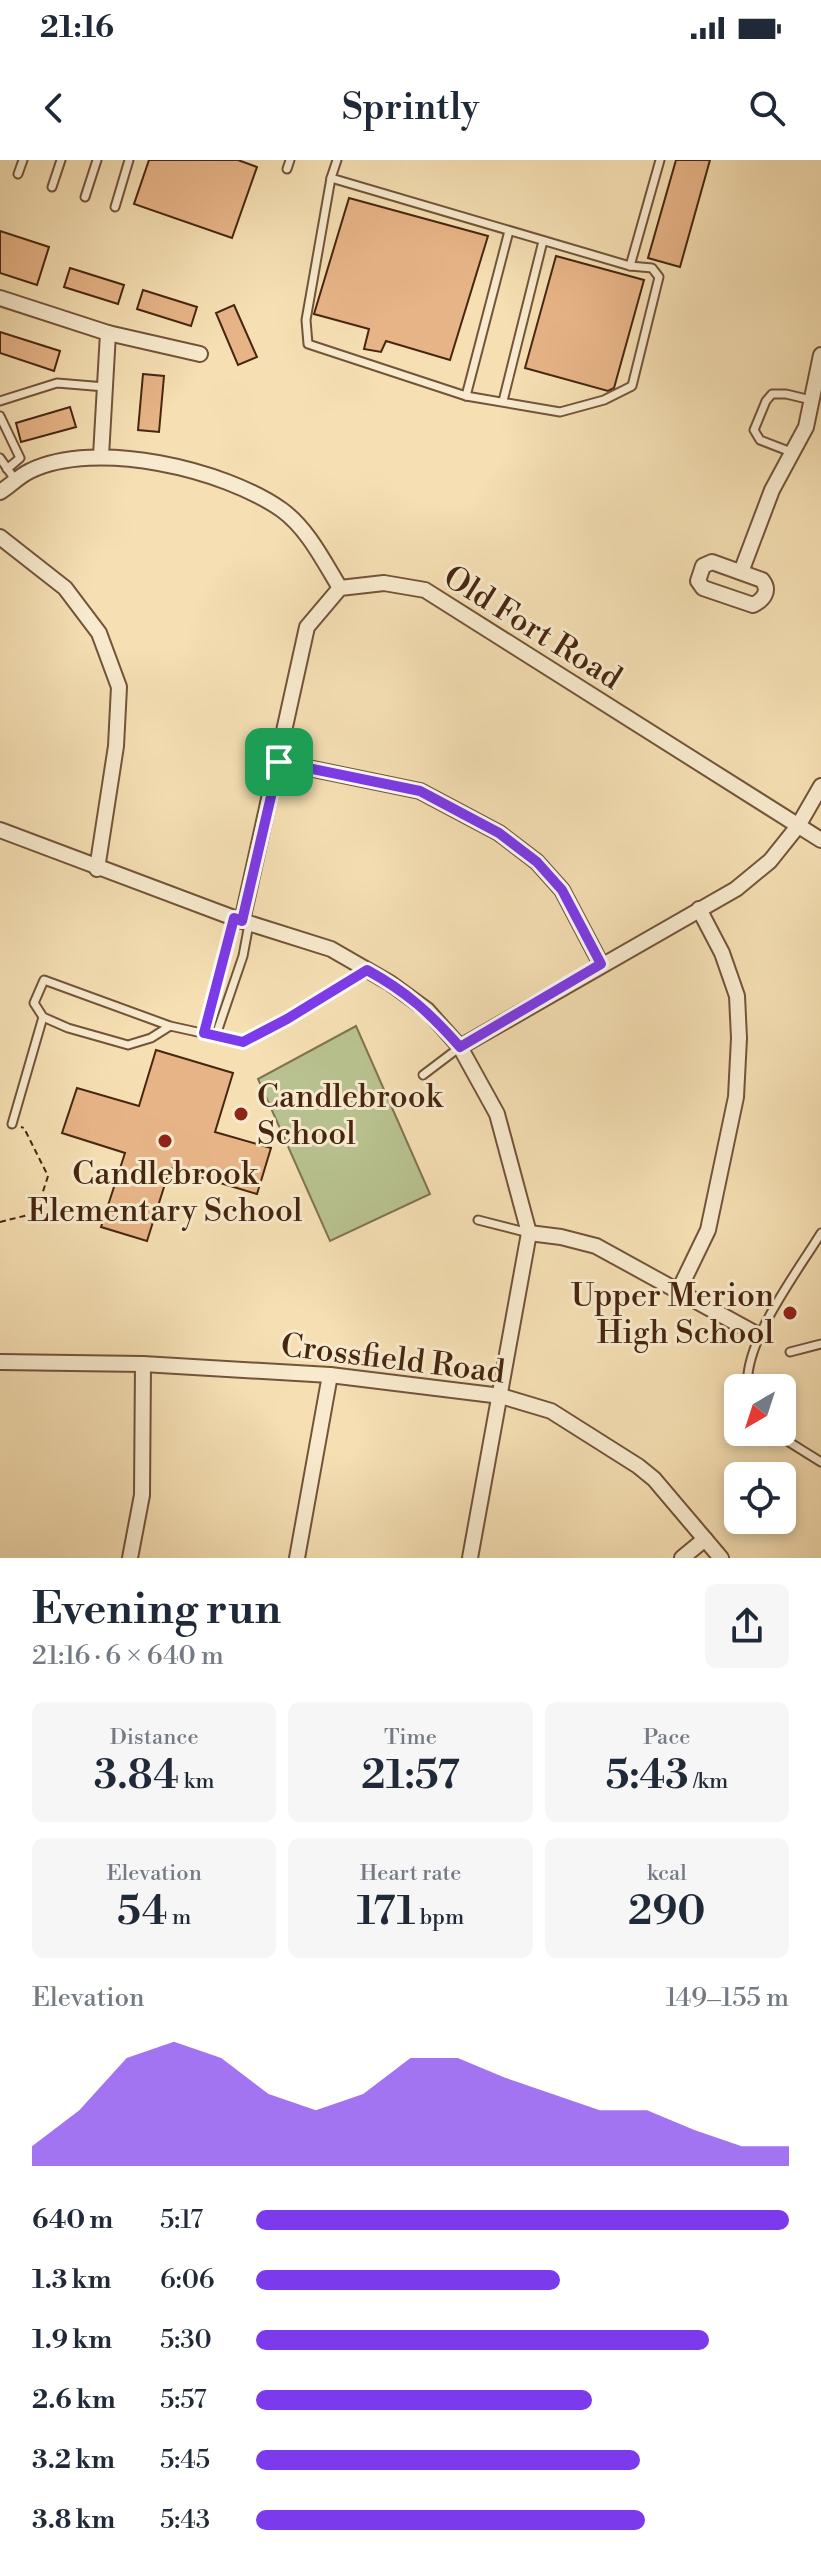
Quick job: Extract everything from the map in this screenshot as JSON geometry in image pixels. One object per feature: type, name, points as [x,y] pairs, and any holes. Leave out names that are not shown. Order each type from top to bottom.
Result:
[{"type":"street","points":[[0,298],[108,333],[200,354]]},
{"type":"street","points":[[101,456],[108,333]]},
{"type":"street","points":[[741,572],[772,490],[806,427],[821,355]]},
{"type":"street","points":[[0,492],[11,475],[63,460],[101,456],[160,463],[247,491],[284,511],[313,544],[340,588],[307,627],[242,921]]},
{"type":"street","points":[[0,537],[65,588],[99,633],[119,687],[116,746],[97,869]]},
{"type":"street","name":"Old Fort Road","points":[[340,588],[384,583],[425,590],[821,840]]},
{"type":"street","points":[[279,762],[420,791],[499,833],[537,862],[562,890],[601,964]]},
{"type":"street","points":[[460,1047],[736,889],[770,861],[798,826],[821,786]]},
{"type":"street","points":[[0,830],[97,869],[331,949],[390,983],[427,1010],[460,1047],[497,1114],[529,1233],[470,1558]]},
{"type":"street","points":[[679,1290],[708,1230],[736,1097],[739,1038],[737,996],[722,953],[699,909]]},
{"type":"street","points":[[529,1233],[596,1246],[758,1335]]},
{"type":"street","name":"Crossfield Road","points":[[0,1362],[143,1364],[330,1375],[501,1396],[551,1411],[638,1466],[654,1479],[721,1558]]},
{"type":"street","points":[[130,1558],[142,1495],[143,1364]]},
{"type":"street","points":[[297,1558],[330,1375]]},
{"type":"street","points":[[682,1558],[705,1539]]},
{"type":"lane","points":[[18,174],[23,160]]},
{"type":"lane","points":[[52,187],[61,160]]},
{"type":"lane","points":[[85,197],[97,160]]},
{"type":"lane","points":[[115,207],[129,160]]},
{"type":"lane","points":[[287,169],[290,160]]},
{"type":"lane","points":[[331,178],[630,266],[652,268],[659,277],[632,386],[604,400],[560,412],[466,396],[308,344],[306,320],[331,178],[337,160]]},
{"type":"lane","points":[[630,266],[660,160]]},
{"type":"lane","points":[[466,396],[509,231]]},
{"type":"lane","points":[[503,401],[543,241]]},
{"type":"lane","points":[[0,401],[57,383],[105,387]]},
{"type":"lane","points":[[792,453],[760,440],[754,430],[772,394],[811,400]]},
{"type":"lane","points":[[0,416],[20,458],[11,475],[0,458]]},
{"type":"lane","points":[[204,1033],[242,921]]},
{"type":"lane","points":[[216,1035],[243,956],[242,921]]},
{"type":"lane","points":[[170,1026],[151,1038],[128,1045],[68,1028],[43,1017],[34,1003],[44,980],[170,1026],[243,1042],[367,970]]},
{"type":"lane","points":[[12,1124],[43,1017]]},
{"type":"lane","points":[[423,1075],[460,1047]]},
{"type":"lane","points":[[478,1220],[529,1233]]},
{"type":"lane","points":[[748,1374],[758,1335],[821,1233]]},
{"type":"lane","points":[[790,1352],[821,1344]]},
{"type":"lane","points":[[795,1446],[821,1462]]},
{"type":"path","points":[[0,1222],[36,1213],[48,1176],[24,1128],[12,1124]]},
{"type":"green space","points":[[356,1026],[430,1194],[330,1241],[258,1079]]},
{"type":"building","points":[[149,160],[238,160],[257,167],[232,238],[134,204]]},
{"type":"building","points":[[676,160],[710,160],[680,267],[648,258]]},
{"type":"building","points":[[349,198],[488,236],[450,360],[386,341],[381,352],[364,349],[369,329],[314,314]]},
{"type":"building","points":[[0,231],[49,247],[37,285],[0,273]]},
{"type":"building","points":[[556,256],[644,280],[614,388],[608,391],[525,368]]},
{"type":"building","points":[[70,268],[124,285],[118,304],[64,287]]},
{"type":"building","points":[[143,290],[197,307],[191,326],[137,309]]},
{"type":"building","points":[[234,305],[257,357],[238,365],[216,313]]},
{"type":"building","points":[[0,332],[60,351],[54,371],[0,353]]},
{"type":"building","points":[[143,374],[164,376],[159,432],[138,430]]},
{"type":"building","points":[[70,407],[76,427],[21,442],[16,423]]},
{"type":"building","name":"Candlebrook Elementary School","points":[[156,1050],[233,1073],[215,1132],[271,1148],[257,1194],[170,1168],[147,1241],[101,1227],[125,1153],[62,1133],[77,1088],[139,1106]]},
{"type":"place","name":"Candlebrook School","points":[[241,1114]]},
{"type":"place","name":"Candlebrook Elementary School","points":[[165,1141]]},
{"type":"place","name":"Upper Merion High School","points":[[790,1313]]},
{"type":"route","points":[[279,762],[420,791],[499,833],[537,862],[562,890],[601,964],[460,1047],[427,1010],[367,970],[243,1042],[204,1033],[234,918],[242,921],[279,762]]}]
